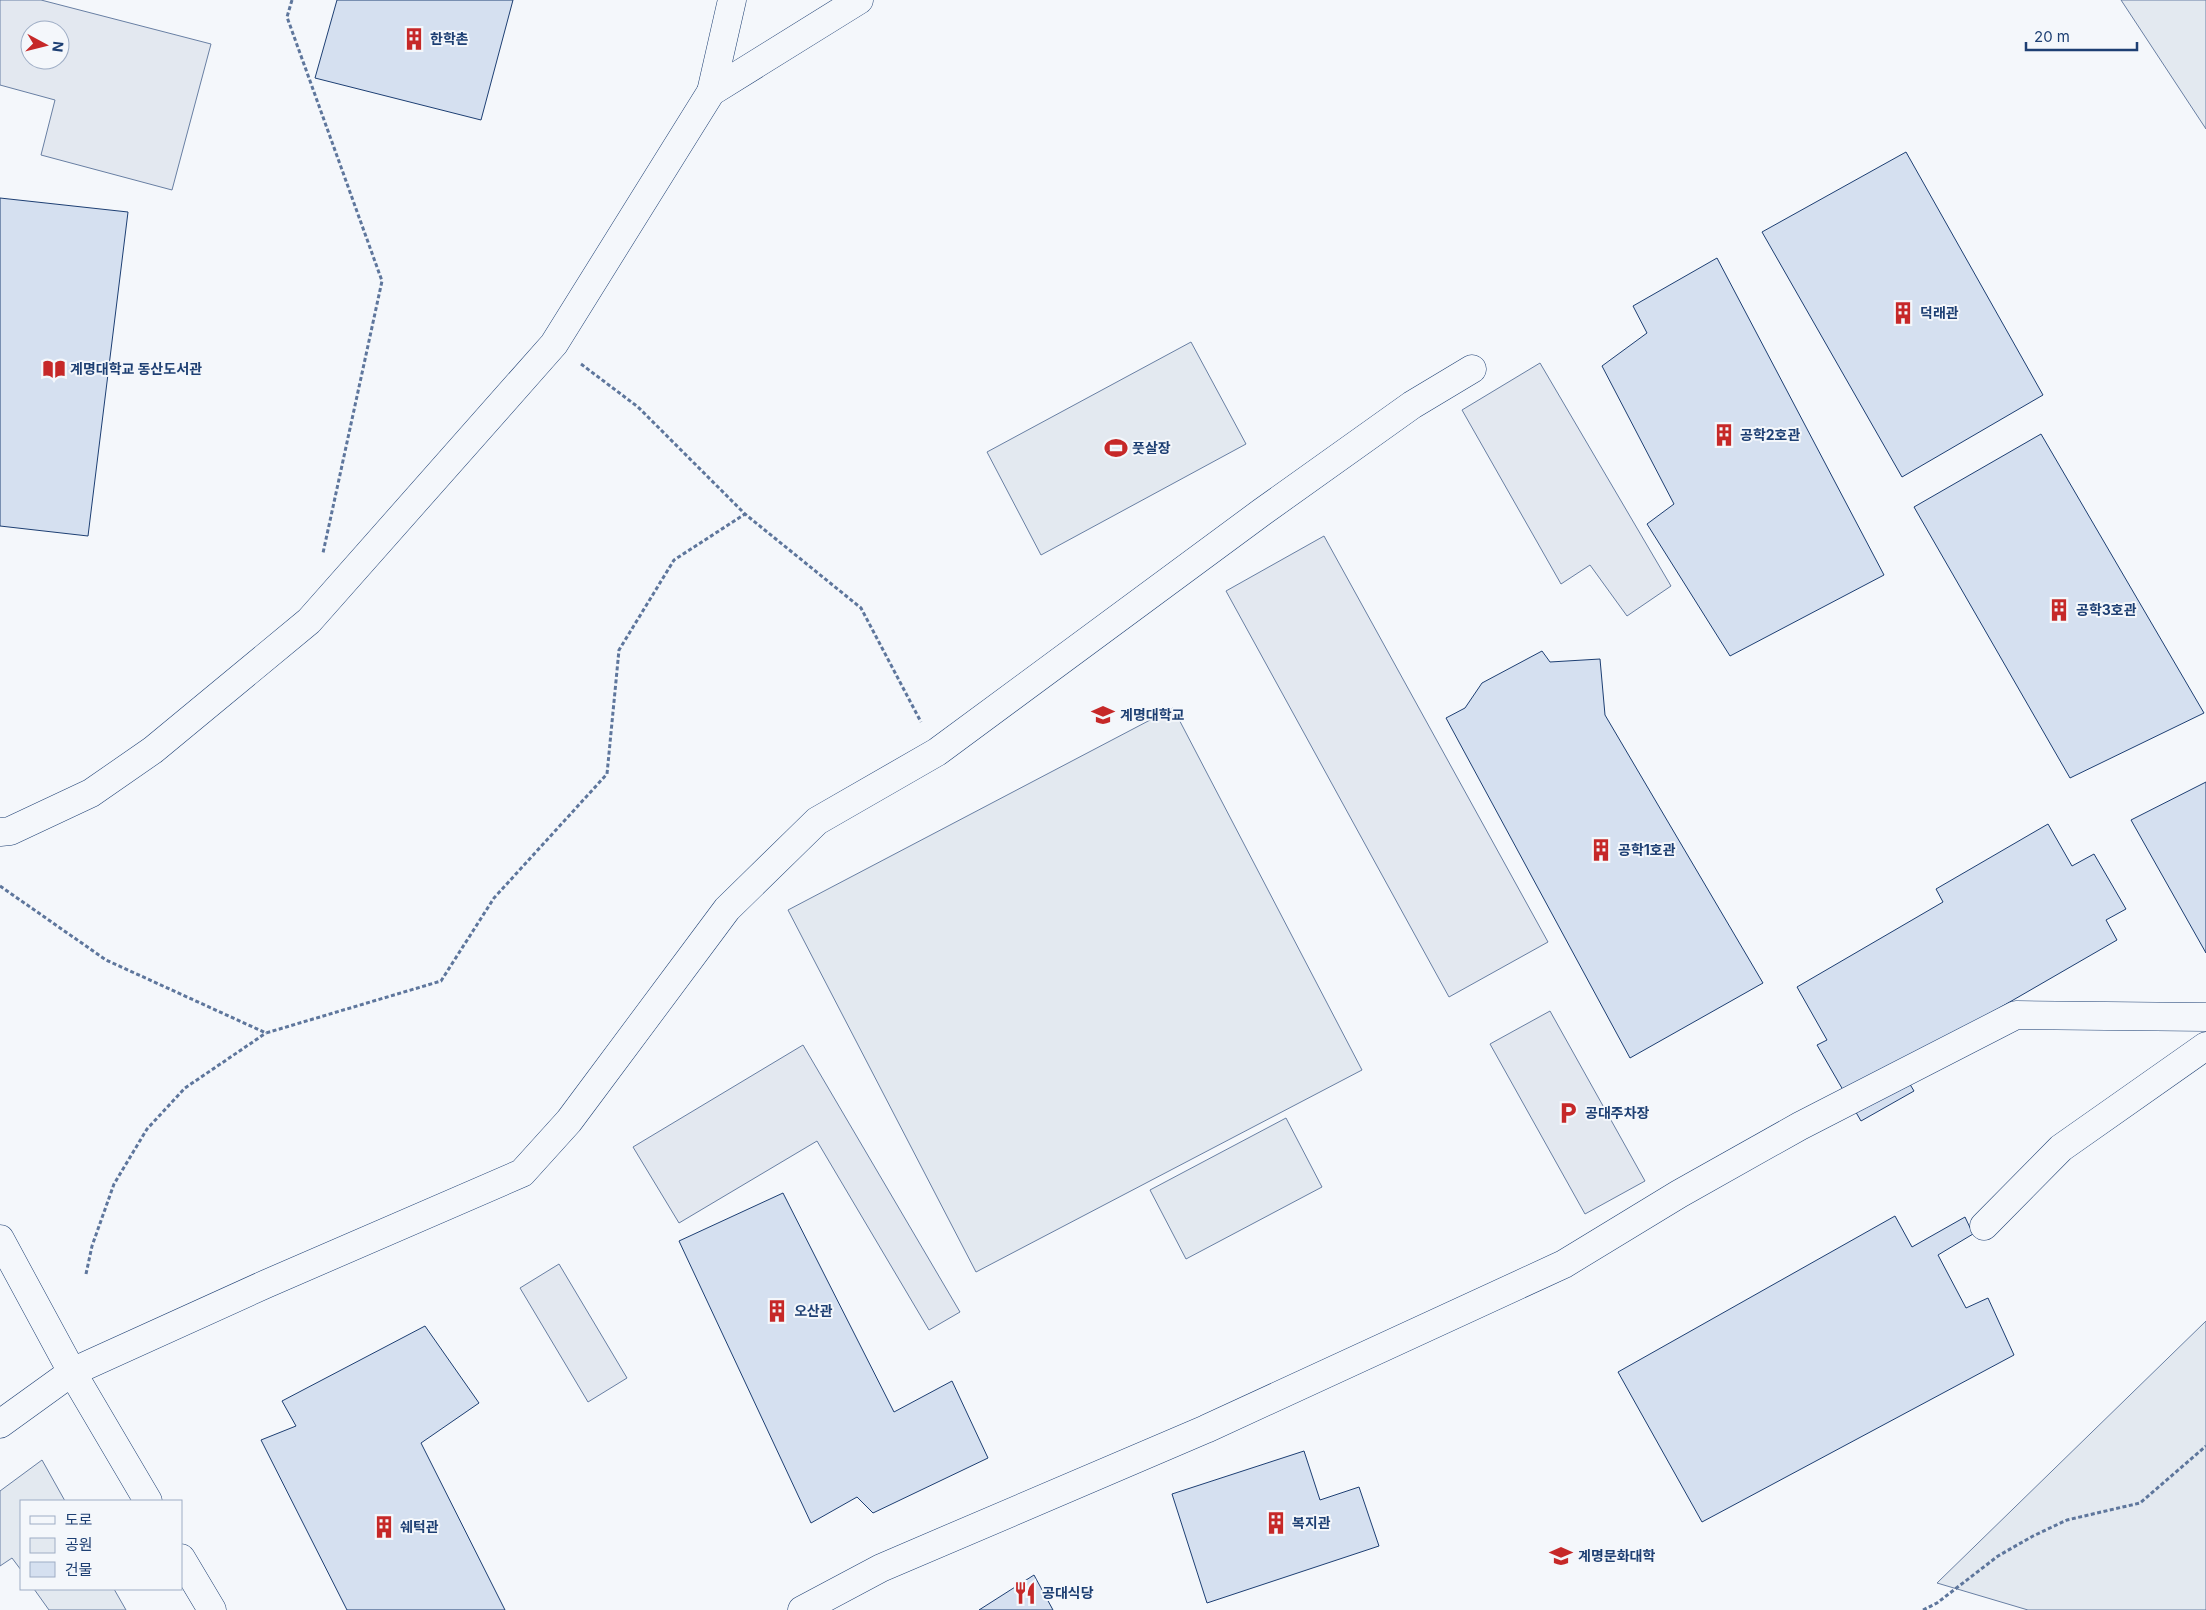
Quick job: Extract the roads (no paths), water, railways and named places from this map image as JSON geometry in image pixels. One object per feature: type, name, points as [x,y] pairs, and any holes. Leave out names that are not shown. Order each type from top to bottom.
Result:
[{"type":"lane","points":[[0,832],[10,831],[90,793],[153,750],[308,621],[554,344],[710,92],[732,0]]},
{"type":"lane","points":[[710,92],[859,0]]},
{"type":"lane","points":[[0,1424],[72,1372],[266,1284],[522,1174],[569,1121],[727,909],[817,821],[937,752],[1412,405],[1472,369]]},
{"type":"lane","points":[[802,1610],[881,1568],[1206,1429],[1564,1264],[1679,1194],[1800,1126],[2016,1015],[2206,1017]]},
{"type":"lane","points":[[1984,1226],[2061,1148],[2206,1046]]},
{"type":"lane","points":[[0,1239],[72,1372],[147,1500]]},
{"type":"lane","points":[[182,1560],[212,1610]]},
{"type":"place","name":"한학촌","points":[[414,39]]},
{"type":"place","name":"덕래관","points":[[1903,313]]},
{"type":"place","name":"계명대학교 동산도서관","points":[[54,369]]},
{"type":"place","name":"공학2호관","points":[[1724,435]]},
{"type":"place","name":"풋살장","points":[[1116,448]]},
{"type":"place","name":"공학3호관","points":[[2059,610]]},
{"type":"place","name":"계명대학교","points":[[1103,715]]},
{"type":"place","name":"공학1호관","points":[[1601,850]]},
{"type":"place","name":"공대주차장","points":[[1568,1113]]},
{"type":"place","name":"오산관","points":[[777,1311]]},
{"type":"place","name":"복지관","points":[[1276,1523]]},
{"type":"place","name":"쉐턱관","points":[[384,1527]]},
{"type":"place","name":"계명문화대학","points":[[1561,1556]]},
{"type":"place","name":"공대식당","points":[[1025,1593]]}]
